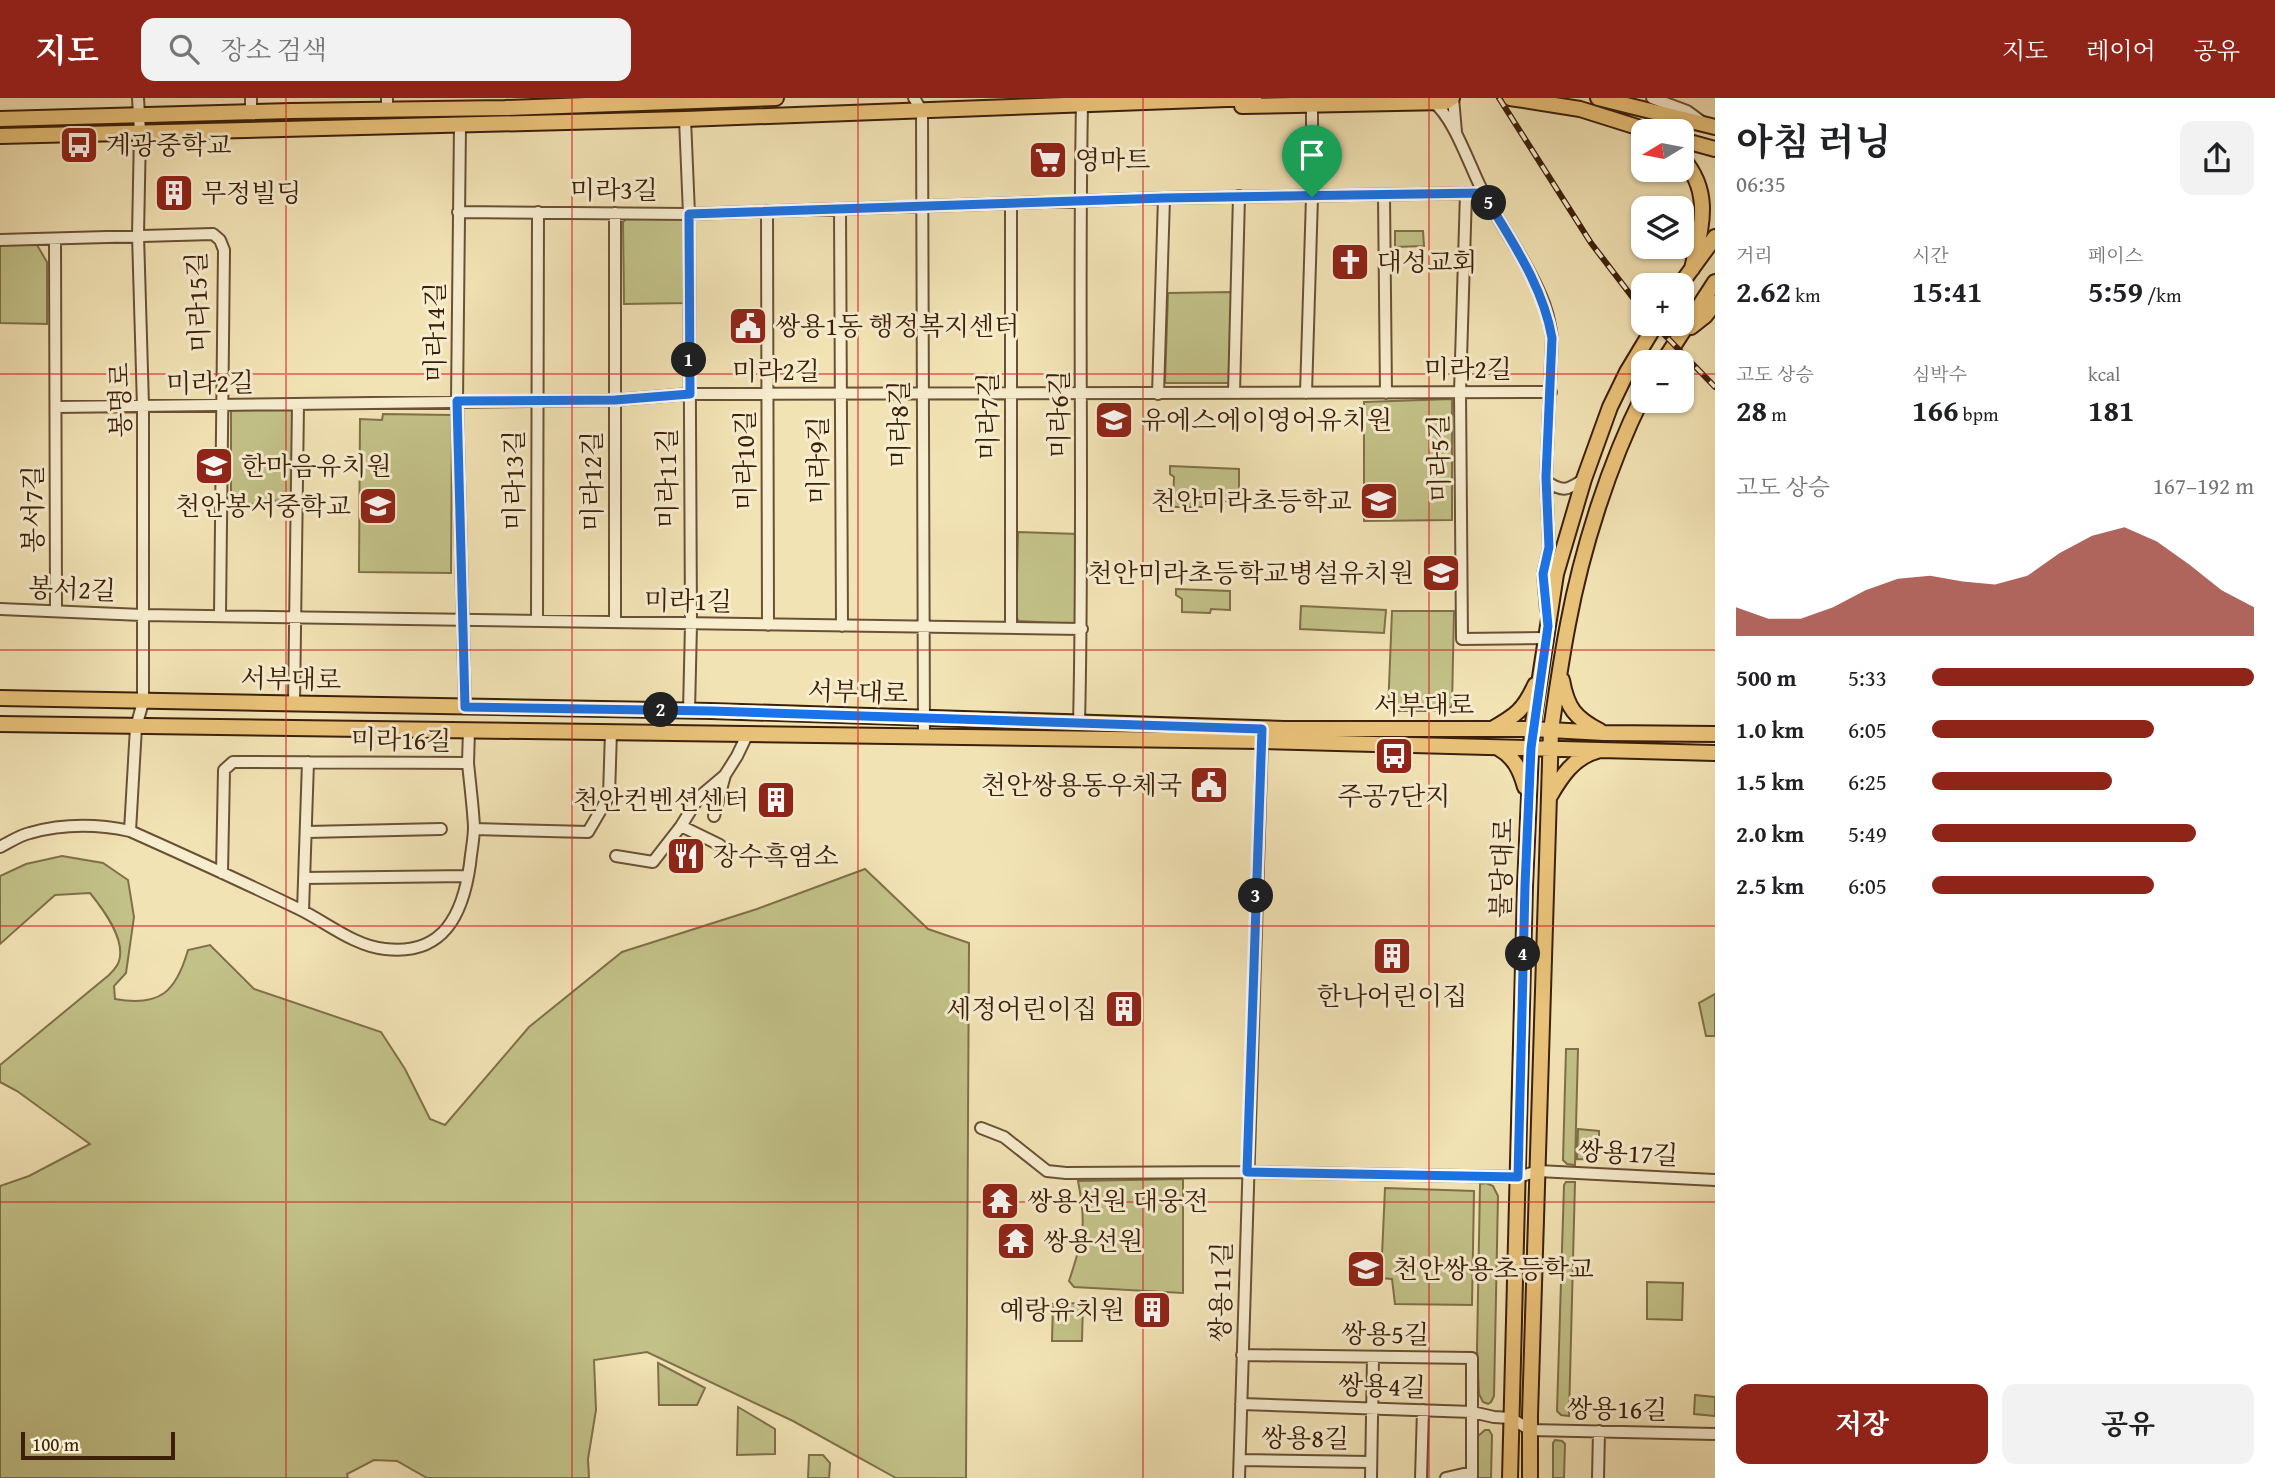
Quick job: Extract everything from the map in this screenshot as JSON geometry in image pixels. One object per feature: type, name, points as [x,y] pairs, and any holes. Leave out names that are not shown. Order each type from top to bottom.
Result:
[{"type":"main road","points":[[0,120],[139,115],[251,105],[773,98]]},
{"type":"main road","points":[[0,136],[685,119],[1254,98]]},
{"type":"main road","points":[[1133,102],[1154,108],[1446,102],[1452,98]]},
{"type":"main road","points":[[1510,98],[1575,104],[1631,124]]},
{"type":"main road","points":[[1598,98],[1712,125]]},
{"type":"main road","points":[[1694,143],[1715,149]]},
{"type":"main road","points":[[1692,269],[1702,206],[1701,193],[1694,173]]},
{"type":"main road","points":[[1689,273],[1715,237]]},
{"type":"main road","points":[[1694,314],[1715,282]]},
{"type":"main road","points":[[1694,324],[1715,303]]},
{"type":"main road","name":"불당대로","points":[[1530,1478],[1520,1424],[1518,1177],[1532,729],[1556,574],[1584,479],[1610,407],[1649,336]]},
{"type":"main road","name":"불당대로","points":[[1510,1478],[1520,1424],[1538,1171],[1551,730],[1572,605],[1601,502],[1636,413]]},
{"type":"main road","points":[[1491,729],[1523,708],[1543,660]]},
{"type":"main road","points":[[1560,669],[1570,708],[1582,722],[1604,733]]},
{"type":"main road","name":"서부대로","points":[[0,698],[689,711],[1079,724],[1497,747],[1715,753]]},
{"type":"main road","name":"서부대로","points":[[0,724],[924,737],[1262,735],[1491,729],[1715,734]]},
{"type":"main road","points":[[1497,747],[1515,761],[1521,771],[1529,804]]},
{"type":"main road","points":[[1548,801],[1561,778],[1579,759],[1604,750]]},
{"type":"street","name":"봉명로","points":[[136,727],[143,702],[143,406],[138,235],[138,98]]},
{"type":"street","points":[[914,98],[922,111]]},
{"type":"street","points":[[1452,98],[1456,134]]},
{"type":"street","points":[[1652,98],[1687,111],[1712,125]]},
{"type":"street","points":[[1433,102],[1442,110],[1456,134],[1483,193],[1540,293],[1552,338],[1546,481],[1549,547],[1543,574],[1547,632]]},
{"type":"street","name":"미라6길","points":[[1079,724],[1082,629],[1082,104]]},
{"type":"street","points":[[1306,393],[1312,104]]},
{"type":"street","name":"미라8길","points":[[922,111],[924,737]]},
{"type":"street","name":"미라11길","points":[[685,119],[689,214],[689,711]]},
{"type":"street","name":"미라14길","points":[[460,125],[457,401],[465,707]]},
{"type":"street","name":"미라5길","points":[[1466,193],[1460,392],[1462,639],[1547,632]]},
{"type":"street","name":"미라3길","points":[[458,212],[689,214],[1238,196],[1483,193]]},
{"type":"street","points":[[1234,393],[1238,196]]},
{"type":"street","name":"미라2길","points":[[1384,196],[1385,393]]},
{"type":"street","points":[[1158,394],[1164,198]]},
{"type":"street","name":"미라7길","points":[[1011,204],[1011,628]]},
{"type":"street","name":"미라9길","points":[[840,209],[842,626]]},
{"type":"street","name":"미라10길","points":[[767,211],[768,625]]},
{"type":"street","name":"미라13길","points":[[537,621],[538,212]]},
{"type":"street","name":"미라12길","points":[[615,213],[615,622]]},
{"type":"street","name":"미라15길","points":[[0,240],[213,234],[220,240],[224,250],[220,615]]},
{"type":"street","name":"봉서7길","points":[[55,239],[56,611]]},
{"type":"street","name":"미라2길","points":[[143,406],[615,400],[690,394],[1550,392]]},
{"type":"street","points":[[294,704],[298,404]]},
{"type":"street","points":[[56,407],[143,406]]},
{"type":"street","points":[[1546,481],[1556,488],[1567,490],[1584,479]]},
{"type":"street","name":"봉서2길","points":[[0,610],[142,615]]},
{"type":"street","name":"미라1길","points":[[142,615],[1082,629]]},
{"type":"street","points":[[130,831],[136,727]]},
{"type":"street","points":[[468,763],[470,730]]},
{"type":"street","points":[[474,829],[588,832],[609,796],[611,731]]},
{"type":"street","points":[[713,816],[725,775],[748,733]]},
{"type":"street","name":"쌍용11길","points":[[1239,1478],[1262,735]]},
{"type":"street","name":"미라16길","points":[[0,847],[28,833],[68,826],[110,827],[130,831],[303,911],[354,939],[383,949],[408,950],[427,944],[444,932],[456,917],[466,891],[474,829],[468,763],[233,762],[224,770],[222,873]]},
{"type":"street","points":[[303,911],[308,762]]},
{"type":"street","points":[[616,856],[653,862],[699,797],[725,775]]},
{"type":"street","points":[[681,826],[720,845]]},
{"type":"street","points":[[307,832],[441,829]]},
{"type":"street","points":[[304,878],[468,876]]},
{"type":"street","name":"쌍용17길","points":[[981,1128],[1004,1137],[1047,1171],[1066,1173],[1247,1172],[1518,1177],[1538,1171],[1715,1180]]},
{"type":"street","name":"쌍용5길","points":[[1242,1355],[1472,1358],[1472,1412]]},
{"type":"street","name":"쌍용8길","points":[[1371,1478],[1373,1357]]},
{"type":"street","name":"쌍용4길","points":[[1241,1404],[1472,1412],[1520,1424]]},
{"type":"street","points":[[1421,1478],[1423,1410]]},
{"type":"street","points":[[1446,1478],[1472,1475],[1472,1412]]},
{"type":"street","name":"쌍용16길","points":[[1520,1424],[1598,1432],[1715,1434]]},
{"type":"street","points":[[1598,1432],[1598,1478]]},
{"type":"street","name":"쌍용8길","points":[[1240,1460],[1370,1462]]},
{"type":"shaded area","points":[[682,216],[686,222],[689,303],[624,304],[623,222],[627,218]]},
{"type":"shaded area","points":[[1395,231],[1423,231],[1424,246],[1395,247]]},
{"type":"shaded area","points":[[0,245],[37,245],[47,262],[47,324],[0,323]]},
{"type":"shaded area","points":[[1232,292],[1229,383],[1165,383],[1168,293]]},
{"type":"shaded area","points":[[1452,399],[1452,520],[1364,521],[1364,402]]},
{"type":"shaded area","points":[[235,407],[288,407],[293,412],[292,500],[231,505],[231,412]]},
{"type":"shaded area","points":[[383,414],[452,415],[451,573],[359,572],[360,419],[382,420]]},
{"type":"shaded area","points":[[1170,466],[1239,469],[1239,502],[1205,500],[1205,507],[1173,507],[1174,477],[1170,474]]},
{"type":"shaded area","points":[[1018,532],[1078,534],[1074,624],[1019,621],[1016,618]]},
{"type":"shaded area","points":[[1176,589],[1230,591],[1230,610],[1211,609],[1210,613],[1182,612],[1182,599],[1176,595]]},
{"type":"shaded area","points":[[1301,606],[1386,610],[1384,633],[1300,629]]},
{"type":"shaded area","points":[[1392,611],[1454,611],[1452,705],[1448,711],[1388,711]]},
{"type":"shaded area","points":[[62,856],[103,863],[128,880],[134,917],[126,973],[114,986],[115,999],[144,1001],[164,993],[178,976],[188,950],[210,945],[254,989],[381,1032],[405,1069],[430,1119],[445,1125],[529,1027],[622,952],[757,909],[865,869],[928,929],[969,943],[966,1478],[896,1478],[793,1421],[647,1352],[594,1360],[596,1410],[588,1459],[589,1478],[427,1478],[397,1461],[374,1460],[347,1474],[348,1478],[0,1478],[0,1186],[29,1176],[90,1144],[17,1091],[0,1082],[0,1065],[109,975],[118,965],[120,952],[112,925],[90,893],[55,895],[0,944],[0,876],[26,864]]},
{"type":"shaded area","points":[[1715,994],[1715,1036],[1706,1036],[1699,1003]]},
{"type":"shaded area","points":[[1566,1049],[1578,1049],[1575,1165],[1567,1164],[1563,1160]]},
{"type":"shaded area","points":[[1578,1129],[1599,1131],[1599,1160],[1577,1159]]},
{"type":"shaded area","points":[[1183,1179],[1183,1293],[1074,1287],[1069,1281],[1083,1221],[1078,1181]]},
{"type":"shaded area","points":[[1566,1182],[1575,1182],[1569,1416],[1561,1415],[1557,1411]]},
{"type":"shaded area","points":[[1480,1184],[1493,1186],[1498,1196],[1494,1396],[1488,1404],[1483,1402],[1479,1394],[1477,1350]]},
{"type":"shaded area","points":[[1385,1188],[1474,1191],[1472,1305],[1395,1304],[1392,1279],[1381,1278]]},
{"type":"shaded area","points":[[1647,1282],[1683,1283],[1682,1320],[1647,1319]]},
{"type":"shaded area","points":[[1083,1303],[1082,1341],[1052,1341],[1053,1304]]},
{"type":"shaded area","points":[[658,1363],[705,1388],[697,1405],[659,1405]]},
{"type":"shaded area","points":[[1695,1395],[1715,1397],[1715,1416],[1694,1414]]},
{"type":"shaded area","points":[[738,1407],[775,1429],[775,1454],[737,1455]]},
{"type":"shaded area","points":[[1489,1430],[1492,1435],[1491,1478],[1477,1478],[1477,1437]]},
{"type":"shaded area","points":[[1555,1440],[1565,1444],[1564,1478],[1553,1478]]},
{"type":"shaded area","points":[[809,1455],[823,1455],[830,1463],[829,1478],[808,1478]]},
{"type":"railway","points":[[1499,98],[1591,243],[1631,295]]},
{"type":"railway","points":[[1666,336],[1715,387]]},
{"type":"place","name":"계광중학교","points":[[79,145]]},
{"type":"place","name":"영마트","points":[[1048,160]]},
{"type":"place","name":"무정빌딩","points":[[174,193]]},
{"type":"place","name":"대성교회","points":[[1350,262]]},
{"type":"place","name":"쌍용1동 행정복지센터","points":[[748,326]]},
{"type":"place","name":"유에스에이영어유치원","points":[[1114,420]]},
{"type":"place","name":"한마음유치원","points":[[214,466]]},
{"type":"place","name":"천안미라초등학교","points":[[1379,501]]},
{"type":"place","name":"천안봉서중학교","points":[[378,506]]},
{"type":"place","name":"천안미라초등학교병설유치원","points":[[1441,573]]},
{"type":"place","name":"주공7단지","points":[[1394,756]]},
{"type":"place","name":"천안쌍용동우체국","points":[[1209,785]]},
{"type":"place","name":"천안컨벤션센터","points":[[776,800]]},
{"type":"place","name":"장수흑염소","points":[[686,856]]},
{"type":"place","name":"한나어린이집","points":[[1392,956]]},
{"type":"place","name":"세정어린이집","points":[[1124,1009]]},
{"type":"place","name":"쌍용선원 대웅전","points":[[1000,1201]]},
{"type":"place","name":"쌍용선원","points":[[1016,1241]]},
{"type":"place","name":"천안쌍용초등학교","points":[[1366,1269]]},
{"type":"place","name":"예랑유치원","points":[[1152,1310]]},
{"type":"route","points":[[1483,193],[1540,293],[1549,320],[1552,338],[1546,477],[1549,547],[1543,574],[1548,626],[1532,729],[1518,1177],[1247,1172],[1262,729],[711,711],[465,707],[457,401],[615,400],[690,394],[689,214],[1164,198],[1312,197],[1483,193]]}]
